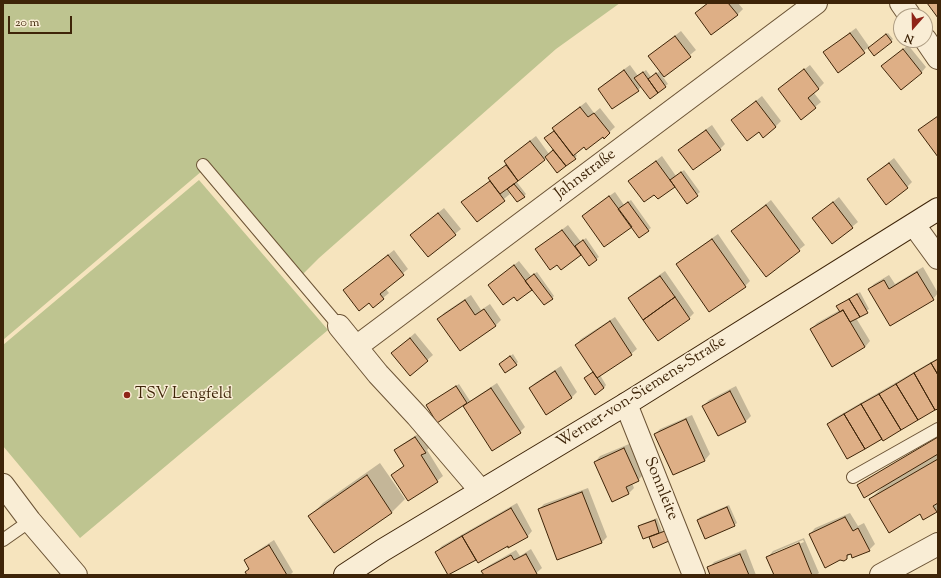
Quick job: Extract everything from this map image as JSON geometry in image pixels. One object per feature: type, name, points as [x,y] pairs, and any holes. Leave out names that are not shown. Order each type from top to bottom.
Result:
[{"type":"street","name":"Jahnstraße","points":[[356,347],[816,3]]},
{"type":"street","points":[[931,48],[938,58]]},
{"type":"street","name":"Werner-von-Siemens-Straße","points":[[345,575],[383,550],[626,404],[938,209]]},
{"type":"street","points":[[914,225],[938,258]]},
{"type":"street","points":[[339,326],[378,374],[417,416],[481,492]]},
{"type":"street","name":"Sonnleite","points":[[626,404],[694,575]]},
{"type":"street","points":[[3,485],[30,521],[76,575]]},
{"type":"street","points":[[882,575],[938,544]]},
{"type":"lane","points":[[203,165],[339,326]]},
{"type":"lane","points":[[853,477],[938,429]]},
{"type":"lane","points":[[3,540],[30,521]]},
{"type":"green space","points":[[3,3],[620,3],[556,49],[319,258],[301,276],[209,165],[3,340]]},
{"type":"green space","name":"TSV Lengfeld","points":[[199,180],[328,330],[80,538],[3,446],[3,345]]},
{"type":"building","points":[[708,3],[728,3],[738,15],[711,35],[695,13]]},
{"type":"building","points":[[927,3],[938,3],[938,18],[933,11],[933,8],[931,8]]},
{"type":"building","points":[[850,33],[865,53],[838,73],[823,52]]},
{"type":"building","points":[[886,34],[892,42],[874,56],[868,48]]},
{"type":"building","points":[[675,36],[691,57],[664,77],[648,56]]},
{"type":"building","points":[[903,49],[922,73],[901,90],[881,66]]},
{"type":"building","points":[[804,69],[819,89],[808,98],[816,108],[801,120],[778,89]]},
{"type":"building","points":[[624,70],[639,91],[612,109],[598,89]]},
{"type":"building","points":[[643,72],[658,93],[650,99],[634,78]]},
{"type":"building","points":[[656,73],[666,87],[658,93],[648,79]]},
{"type":"building","points":[[756,101],[776,127],[763,138],[759,132],[747,141],[731,120]]},
{"type":"building","points":[[580,107],[588,117],[594,113],[610,133],[604,139],[603,137],[586,150],[584,147],[573,156],[552,128]]},
{"type":"building","points":[[938,116],[938,157],[918,130]]},
{"type":"building","points":[[706,130],[721,150],[693,170],[678,150]]},
{"type":"building","points":[[554,131],[576,159],[566,166],[544,138]]},
{"type":"building","points":[[530,141],[545,160],[518,181],[504,161]]},
{"type":"building","points":[[553,150],[566,166],[557,173],[545,157]]},
{"type":"building","points":[[656,161],[675,187],[658,199],[654,195],[644,202],[628,181]]},
{"type":"building","points":[[889,163],[908,188],[886,205],[867,179]]},
{"type":"building","points":[[506,165],[518,181],[500,194],[488,178]]},
{"type":"building","points":[[681,172],[698,196],[687,204],[670,180]]},
{"type":"building","points":[[490,181],[505,201],[477,222],[461,202]]},
{"type":"building","points":[[514,184],[525,197],[517,202],[507,189]]},
{"type":"building","points":[[609,196],[632,227],[604,247],[582,216]]},
{"type":"building","points":[[628,202],[649,231],[639,238],[618,209]]},
{"type":"building","points":[[833,202],[853,228],[832,244],[812,218]]},
{"type":"building","points":[[766,205],[800,251],[766,277],[731,231]]},
{"type":"building","points":[[438,213],[456,235],[428,257],[410,235]]},
{"type":"building","points":[[562,230],[581,255],[561,270],[557,265],[550,270],[535,249]]},
{"type":"building","points":[[712,239],[746,287],[709,312],[676,264]]},
{"type":"building","points":[[583,240],[597,260],[589,266],[575,246]]},
{"type":"building","points":[[388,255],[404,275],[380,294],[384,299],[373,308],[369,303],[359,311],[343,290]]},
{"type":"building","points":[[514,265],[532,290],[517,301],[514,297],[503,305],[488,285]]},
{"type":"building","points":[[917,272],[934,300],[890,326],[868,289],[884,280],[889,289]]},
{"type":"building","points":[[534,274],[553,299],[544,305],[525,281]]},
{"type":"building","points":[[660,276],[675,297],[643,320],[628,298]]},
{"type":"building","points":[[857,294],[868,313],[860,317],[849,299]]},
{"type":"building","points":[[675,297],[690,319],[658,341],[643,320]]},
{"type":"building","points":[[849,299],[860,317],[850,322],[843,310],[840,312],[836,306]]},
{"type":"building","points":[[465,300],[475,315],[484,309],[496,326],[460,351],[437,319]]},
{"type":"building","points":[[843,310],[865,347],[832,367],[810,329]]},
{"type":"building","points":[[610,321],[632,355],[597,378],[575,345]]},
{"type":"building","points":[[410,338],[428,361],[410,376],[391,353]]},
{"type":"building","points":[[510,356],[517,365],[505,373],[499,364]]},
{"type":"building","points":[[938,359],[938,375],[931,363]]},
{"type":"building","points":[[931,363],[938,375],[938,409],[935,410],[914,373]]},
{"type":"building","points":[[555,371],[572,398],[546,415],[529,388]]},
{"type":"building","points":[[593,372],[604,388],[595,395],[584,378]]},
{"type":"building","points":[[914,373],[935,410],[918,420],[896,384]]},
{"type":"building","points":[[896,384],[918,420],[901,430],[879,394]]},
{"type":"building","points":[[456,386],[467,403],[437,423],[426,405]]},
{"type":"building","points":[[491,388],[521,433],[492,451],[463,406]]},
{"type":"building","points":[[730,391],[746,422],[718,436],[702,406]]},
{"type":"building","points":[[879,394],[901,430],[883,441],[861,404]]},
{"type":"building","points":[[861,404],[882,439],[865,449],[844,414]]},
{"type":"building","points":[[844,414],[865,449],[847,459],[827,424]]},
{"type":"building","points":[[686,419],[705,461],[673,475],[654,434]]},
{"type":"building","points":[[415,437],[426,453],[421,455],[438,482],[408,501],[391,475],[404,466],[394,450]]},
{"type":"building","points":[[938,437],[938,454],[864,498],[857,485]]},
{"type":"building","points":[[624,448],[639,481],[626,487],[629,494],[612,502],[594,462]]},
{"type":"building","points":[[938,459],[938,503],[933,506],[937,512],[923,520],[920,514],[889,533],[869,499]]},
{"type":"building","points":[[367,475],[392,513],[334,553],[308,516]]},
{"type":"building","points":[[582,492],[602,543],[557,560],[538,509]]},
{"type":"building","points":[[727,507],[735,526],[705,539],[697,520]]},
{"type":"building","points":[[511,508],[528,537],[508,548],[508,546],[478,563],[462,536]]},
{"type":"building","points":[[845,517],[853,531],[858,528],[870,551],[852,558],[851,554],[847,555],[847,559],[844,561],[840,560],[825,568],[809,534]]},
{"type":"building","points":[[655,520],[659,533],[643,539],[638,526]]},
{"type":"building","points":[[665,531],[669,541],[653,548],[649,537]]},
{"type":"building","points":[[462,536],[476,560],[448,575],[435,552]]},
{"type":"building","points":[[799,543],[812,575],[774,575],[766,557]]},
{"type":"building","points":[[269,545],[287,575],[247,575],[245,572],[249,569],[244,560]]},
{"type":"building","points":[[526,554],[537,574],[536,575],[484,575],[481,571],[511,555],[514,560]]},
{"type":"building","points":[[740,554],[749,575],[710,575],[707,567]]},
{"type":"place","name":"TSV Lengfeld","points":[[127,395]]}]
